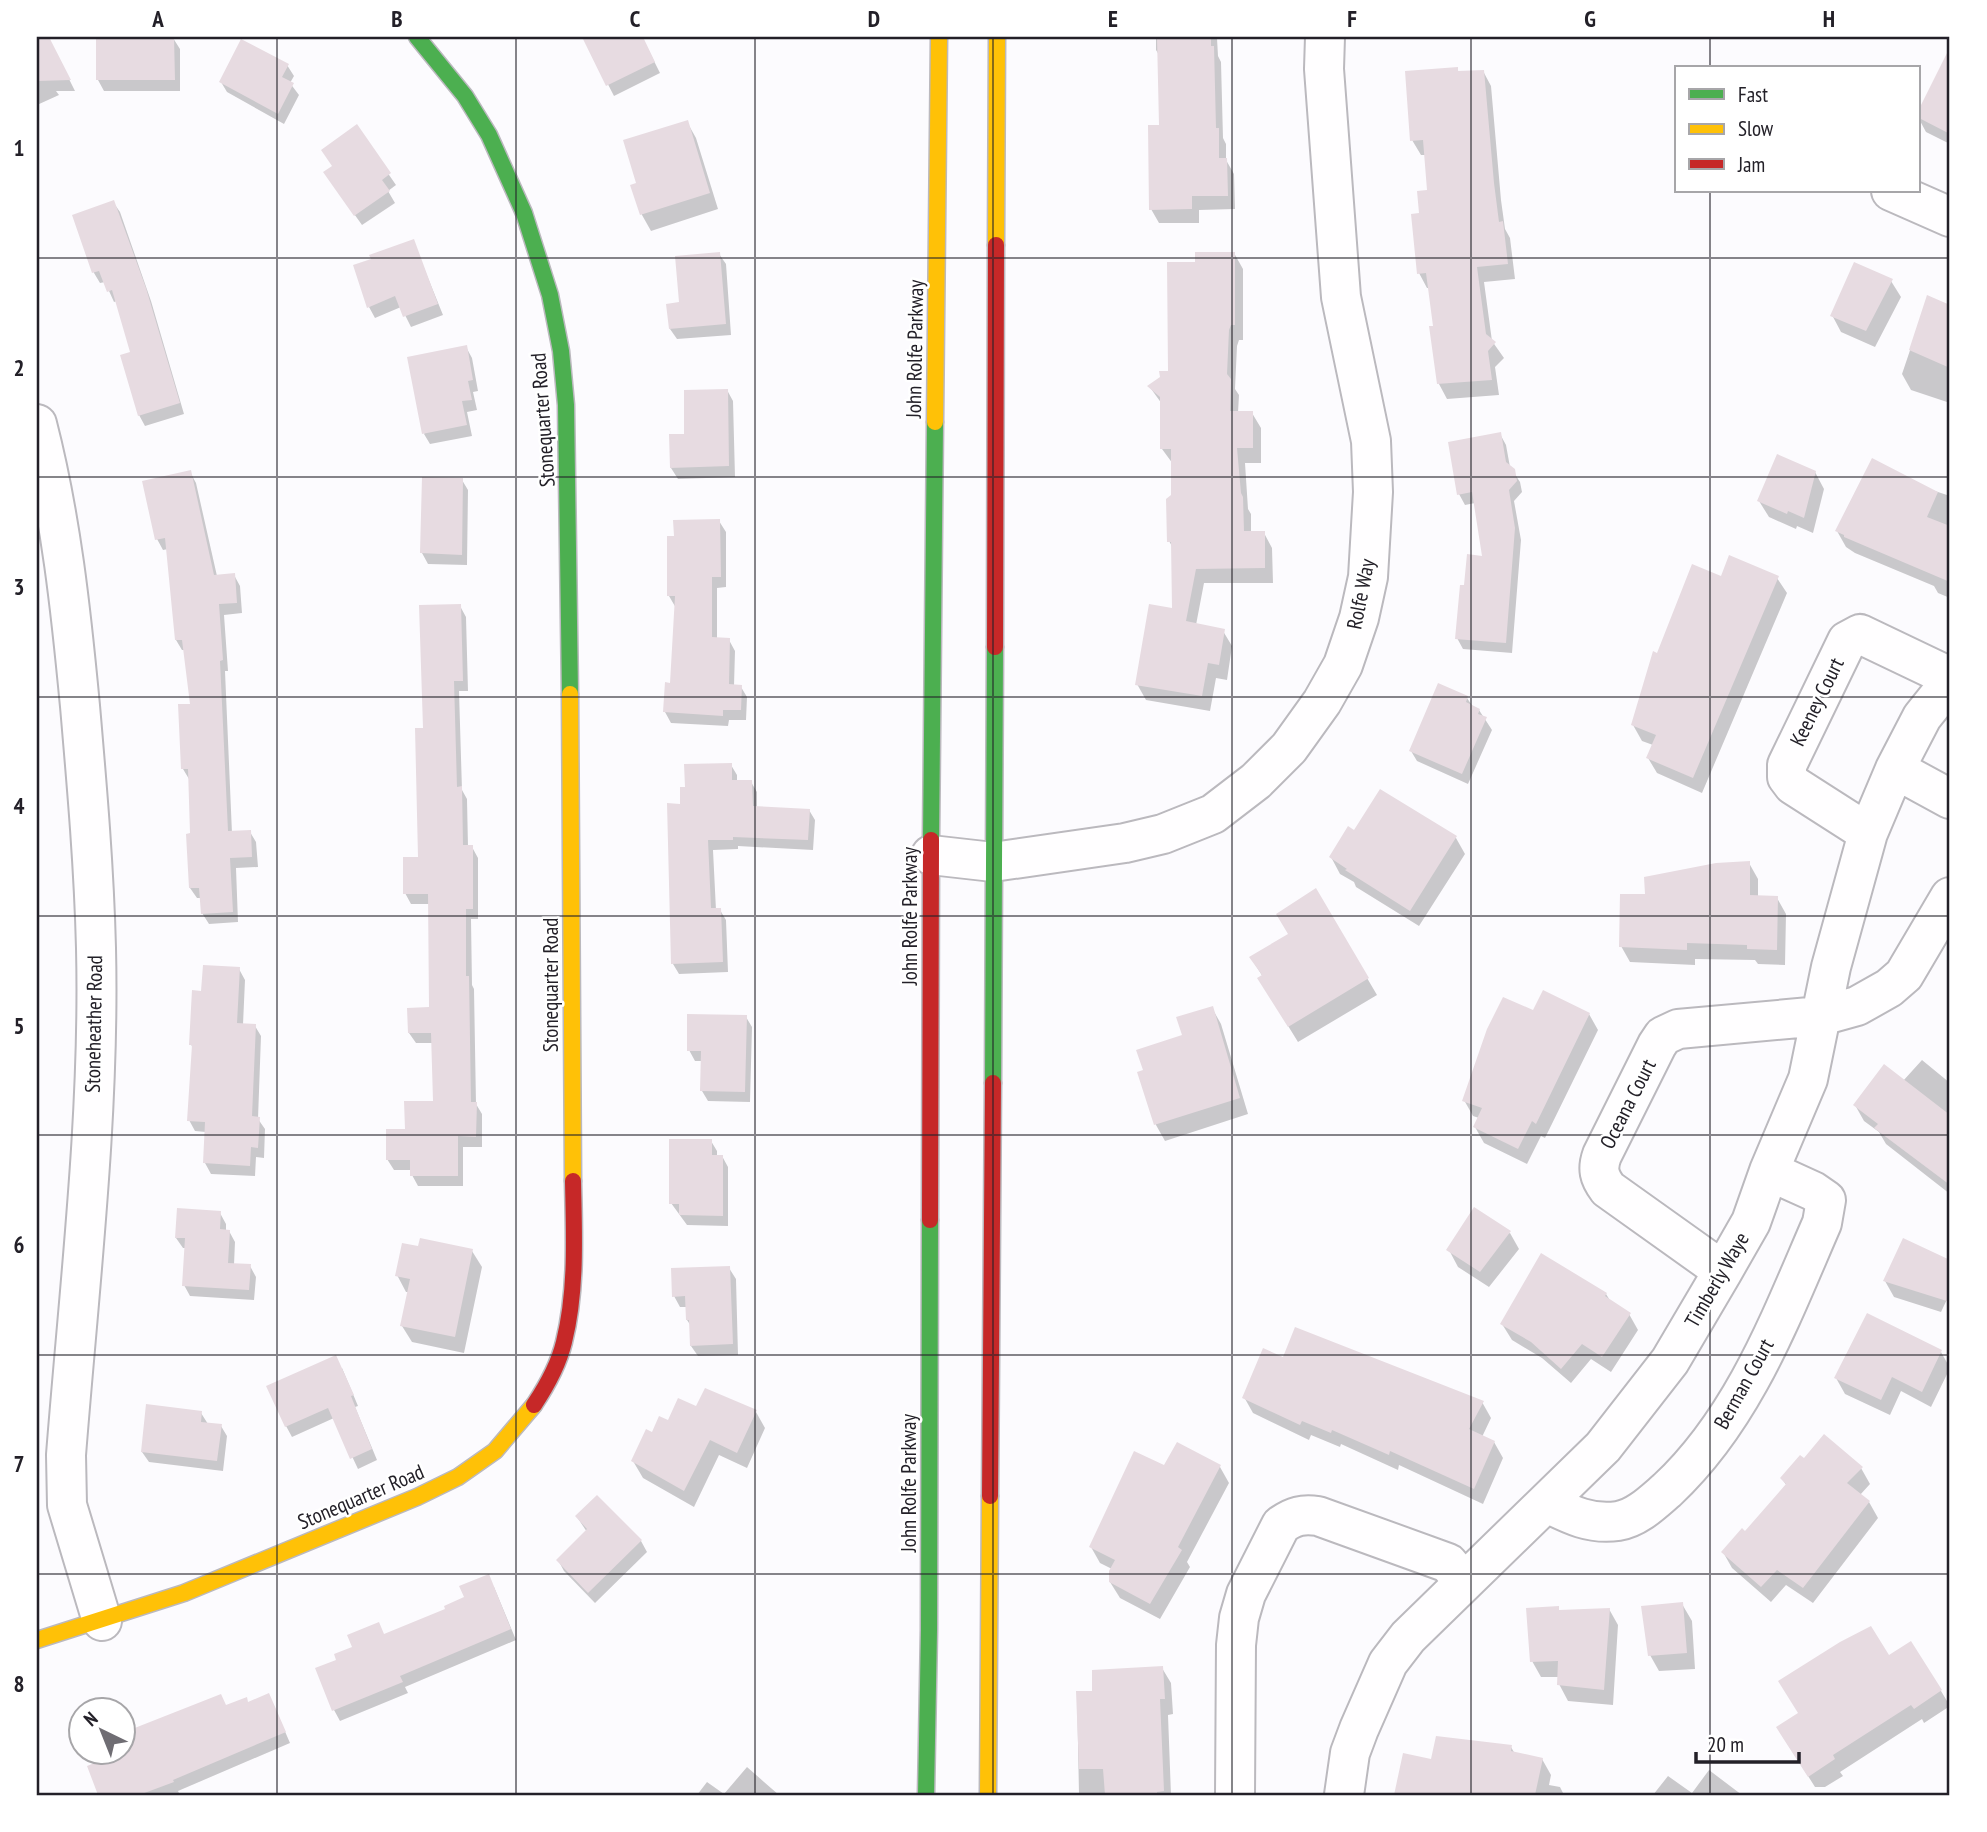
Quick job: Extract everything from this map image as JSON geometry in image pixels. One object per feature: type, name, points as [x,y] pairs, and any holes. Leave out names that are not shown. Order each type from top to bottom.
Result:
[{"type":"main road","name":"Stonequarter Road","points":[[37,1640],[184,1593],[417,1497],[458,1477],[495,1451],[529,1413],[543,1391],[564,1342],[571,1302],[574,1256],[569,494],[561,351],[533,237],[488,133],[449,73],[417,37]]},
{"type":"main road","name":"John Rolfe Parkway","points":[[926,1795],[939,37]]},
{"type":"main road","points":[[988,1795],[997,37]]},
{"type":"street","name":"Rolfe Way","points":[[931,855],[993,862],[1163,834],[1213,814],[1256,781],[1289,748],[1343,666],[1359,618],[1368,577],[1373,492],[1371,441],[1341,297],[1324,69],[1325,37]]},
{"type":"street","points":[[1893,192],[1950,217]]},
{"type":"street","name":"Stoneheather Road","points":[[37,424],[52,481],[72,620],[90,822],[96,950],[95,1027],[90,1145],[66,1455],[67,1505],[102,1621]]},
{"type":"street","name":"Keeney Court","points":[[1868,833],[1793,785],[1787,777],[1787,765],[1847,641],[1860,634],[1950,680]]},
{"type":"street","name":"Timberly Waye","points":[[1344,1795],[1350,1754],[1388,1663],[1408,1637],[1603,1447],[1670,1361],[1751,1222],[1769,1171],[1808,1079],[1831,967],[1868,833],[1895,769],[1923,717],[1950,680]]},
{"type":"street","points":[[1895,769],[1950,799]]},
{"type":"street","points":[[1821,1016],[1857,1006],[1889,988],[1904,975],[1950,897]]},
{"type":"street","name":"Oceana Court","points":[[1723,1271],[1608,1189],[1601,1179],[1598,1167],[1602,1154],[1663,1036],[1678,1029],[1821,1016]]},
{"type":"street","name":"Berman Court","points":[[1547,1503],[1582,1520],[1621,1521],[1638,1514],[1686,1472],[1721,1429],[1751,1380],[1822,1223],[1826,1200],[1814,1191],[1769,1171]]},
{"type":"street","points":[[1235,1795],[1236,1645],[1239,1618],[1246,1594],[1281,1525],[1303,1514],[1318,1516],[1448,1563],[1464,1582]]},
{"type":"building","points":[[37,37],[49,37],[71,80],[37,81]]},
{"type":"building","points":[[96,37],[174,37],[175,80],[96,80]]},
{"type":"building","points":[[582,37],[643,37],[655,62],[606,86]]},
{"type":"building","points":[[1157,37],[1211,37],[1211,46],[1214,46],[1216,128],[1219,128],[1219,158],[1227,158],[1228,196],[1192,196],[1192,209],[1149,210],[1148,125],[1159,125]]},
{"type":"building","points":[[241,39],[289,64],[282,77],[294,83],[278,114],[219,82]]},
{"type":"building","points":[[1950,47],[1950,134],[1920,119],[1920,107]]},
{"type":"building","points":[[1458,67],[1458,71],[1484,70],[1494,183],[1499,222],[1503,221],[1508,264],[1477,267],[1486,334],[1496,342],[1488,351],[1492,380],[1437,384],[1429,326],[1433,326],[1426,273],[1417,274],[1411,214],[1419,213],[1417,191],[1427,190],[1423,140],[1410,141],[1405,71]]},
{"type":"building","points":[[688,120],[710,193],[640,215],[630,185],[636,183],[623,140]]},
{"type":"building","points":[[357,124],[391,173],[382,180],[390,191],[354,216],[323,172],[332,166],[321,150]]},
{"type":"building","points":[[114,200],[146,288],[180,403],[138,416],[120,355],[130,352],[112,290],[107,292],[99,271],[92,273],[72,215]]},
{"type":"building","points":[[414,239],[438,304],[403,317],[395,296],[367,308],[353,265],[371,259],[369,255]]},
{"type":"building","points":[[720,252],[726,324],[669,329],[666,304],[679,302],[675,256]]},
{"type":"building","points":[[1195,252],[1235,252],[1235,325],[1231,325],[1229,330],[1227,374],[1231,379],[1230,411],[1253,411],[1253,448],[1237,448],[1244,531],[1265,531],[1265,568],[1196,569],[1186,621],[1225,629],[1219,665],[1208,663],[1202,696],[1135,685],[1149,604],[1172,608],[1171,542],[1167,542],[1166,499],[1171,495],[1171,449],[1160,449],[1160,397],[1147,386],[1160,377],[1159,371],[1168,371],[1167,262],[1195,262]]},
{"type":"building","points":[[1854,262],[1893,279],[1866,331],[1830,316]]},
{"type":"building","points":[[1927,295],[1950,305],[1950,368],[1909,350]]},
{"type":"building","points":[[467,345],[473,380],[468,381],[472,400],[462,401],[467,425],[422,434],[407,357]]},
{"type":"building","points":[[728,389],[729,466],[670,468],[669,434],[684,434],[684,390]]},
{"type":"building","points":[[1501,432],[1506,462],[1515,469],[1517,481],[1509,490],[1515,528],[1506,643],[1455,639],[1460,585],[1464,585],[1467,554],[1482,556],[1472,492],[1457,495],[1448,442]]},
{"type":"building","points":[[1777,454],[1816,471],[1804,518],[1757,501]]},
{"type":"building","points":[[1872,458],[1938,492],[1927,517],[1950,526],[1950,582],[1835,531]]},
{"type":"building","points":[[191,470],[214,575],[235,573],[237,603],[219,604],[228,831],[251,830],[252,857],[230,858],[233,912],[201,914],[199,888],[189,888],[186,834],[190,833],[188,769],[181,769],[178,704],[190,704],[182,640],[175,640],[165,538],[155,540],[142,481]]},
{"type":"building","points":[[422,477],[463,478],[462,555],[420,553]]},
{"type":"building","points":[[720,519],[721,577],[712,577],[712,637],[730,638],[729,684],[742,685],[741,710],[723,710],[723,716],[663,712],[665,682],[670,683],[675,596],[667,596],[667,536],[674,536],[673,520]]},
{"type":"building","points":[[1729,555],[1779,576],[1693,778],[1646,758],[1656,735],[1631,725],[1653,651],[1657,653],[1692,564],[1721,576]]},
{"type":"building","points":[[461,604],[463,681],[454,681],[457,787],[462,786],[463,845],[473,845],[473,909],[466,909],[466,976],[469,976],[471,1102],[477,1102],[476,1137],[458,1136],[458,1176],[410,1176],[410,1160],[386,1160],[386,1129],[405,1129],[404,1101],[433,1101],[431,1033],[408,1033],[407,1008],[429,1007],[428,894],[403,894],[403,857],[418,857],[415,728],[423,728],[419,605]]},
{"type":"building","points":[[1438,683],[1468,696],[1466,702],[1480,709],[1478,714],[1487,717],[1462,774],[1409,751]]},
{"type":"building","points":[[732,763],[732,780],[752,780],[753,806],[810,809],[808,840],[733,837],[733,840],[708,840],[711,908],[721,908],[723,962],[671,964],[667,803],[680,804],[680,787],[685,787],[684,764]]},
{"type":"building","points":[[1380,789],[1457,836],[1410,911],[1329,857],[1348,826],[1354,830]]},
{"type":"building","points":[[1750,861],[1750,895],[1778,896],[1777,950],[1747,949],[1747,945],[1687,943],[1687,950],[1619,947],[1620,894],[1645,894],[1644,877],[1716,863]]},
{"type":"building","points":[[1316,888],[1369,978],[1288,1027],[1257,978],[1262,975],[1249,957],[1288,934],[1276,914]]},
{"type":"building","points":[[203,965],[240,967],[237,1023],[256,1024],[252,1116],[260,1117],[258,1148],[251,1147],[250,1166],[203,1163],[205,1122],[187,1121],[192,990],[201,991]]},
{"type":"building","points":[[1543,990],[1590,1013],[1536,1124],[1532,1121],[1518,1149],[1473,1127],[1482,1108],[1462,1101],[1487,1029],[1503,997],[1533,1010]]},
{"type":"building","points":[[1213,1006],[1240,1098],[1154,1125],[1137,1072],[1143,1070],[1136,1050],[1182,1035],[1176,1017]]},
{"type":"building","points":[[687,1014],[747,1015],[745,1092],[700,1091],[701,1051],[687,1051]]},
{"type":"building","points":[[1884,1064],[1950,1115],[1950,1185],[1874,1128],[1878,1124],[1853,1105]]},
{"type":"building","points":[[669,1139],[712,1139],[712,1155],[723,1155],[723,1216],[679,1215],[679,1204],[669,1204]]},
{"type":"building","points":[[1474,1207],[1511,1231],[1480,1272],[1446,1250]]},
{"type":"building","points":[[177,1208],[221,1211],[220,1229],[230,1230],[228,1263],[251,1264],[249,1290],[182,1286],[185,1238],[175,1238]]},
{"type":"building","points":[[420,1238],[473,1249],[455,1337],[400,1326],[410,1279],[395,1276],[402,1243],[418,1246]]},
{"type":"building","points":[[1903,1238],[1950,1260],[1950,1302],[1883,1281]]},
{"type":"building","points":[[1541,1253],[1607,1293],[1605,1296],[1631,1313],[1602,1357],[1582,1344],[1561,1369],[1531,1342],[1500,1324]]},
{"type":"building","points":[[730,1266],[733,1344],[690,1346],[685,1296],[672,1297],[671,1268]]},
{"type":"building","points":[[1867,1313],[1942,1350],[1922,1392],[1892,1377],[1881,1400],[1834,1378]]},
{"type":"building","points":[[1295,1327],[1484,1401],[1469,1429],[1495,1441],[1474,1489],[1390,1451],[1389,1455],[1332,1430],[1331,1433],[1302,1421],[1300,1425],[1242,1398],[1263,1348],[1283,1357]]},
{"type":"building","points":[[336,1355],[354,1395],[351,1396],[372,1449],[350,1459],[328,1408],[285,1427],[266,1386]]},
{"type":"building","points":[[705,1388],[757,1410],[737,1453],[710,1440],[684,1491],[631,1461],[646,1429],[652,1432],[659,1416],[668,1420],[678,1398],[696,1406]]},
{"type":"building","points":[[146,1404],[202,1411],[201,1422],[222,1424],[217,1461],[141,1452]]},
{"type":"building","points":[[1824,1434],[1863,1467],[1847,1483],[1870,1501],[1803,1588],[1777,1570],[1761,1587],[1721,1552],[1742,1528],[1745,1531],[1786,1484],[1780,1478],[1800,1455],[1804,1458]]},
{"type":"building","points":[[1177,1442],[1221,1465],[1178,1547],[1182,1550],[1150,1604],[1109,1582],[1109,1571],[1115,1560],[1089,1547],[1134,1451],[1164,1465]]},
{"type":"building","points":[[597,1495],[642,1540],[588,1593],[556,1560],[587,1529],[575,1516]]},
{"type":"building","points":[[489,1574],[511,1629],[400,1676],[403,1682],[332,1711],[315,1668],[336,1660],[334,1654],[352,1647],[347,1635],[379,1622],[384,1634],[445,1609],[444,1606],[464,1597],[459,1586]]},
{"type":"building","points":[[1683,1602],[1687,1653],[1648,1656],[1641,1606]]},
{"type":"building","points":[[1559,1606],[1559,1610],[1610,1608],[1604,1690],[1557,1685],[1558,1661],[1530,1662],[1526,1608]]},
{"type":"building","points":[[1871,1626],[1889,1655],[1911,1641],[1942,1690],[1914,1709],[1911,1705],[1833,1755],[1835,1759],[1808,1777],[1776,1727],[1798,1713],[1778,1681]]},
{"type":"building","points":[[1163,1666],[1165,1699],[1160,1699],[1164,1791],[1157,1792],[1157,1795],[1105,1795],[1103,1769],[1079,1769],[1076,1691],[1092,1691],[1092,1670]]},
{"type":"building","points":[[269,1693],[286,1732],[139,1795],[98,1795],[87,1766],[136,1766],[136,1727],[221,1694],[226,1705],[247,1697],[248,1702]]},
{"type":"building","points":[[1436,1736],[1512,1745],[1511,1751],[1543,1758],[1535,1795],[1394,1795],[1403,1753],[1431,1759]]},
{"type":"traffic: fast","points":[[417,37],[465,96],[489,135],[524,213],[550,295],[561,351],[566,405],[570,694]]},
{"type":"traffic: fast","points":[[931,840],[935,422]]},
{"type":"traffic: fast","points":[[993,1083],[995,647]]},
{"type":"traffic: fast","points":[[926,1795],[930,1220]]},
{"type":"traffic: slow","points":[[935,422],[939,37]]},
{"type":"traffic: slow","points":[[996,245],[997,37]]},
{"type":"traffic: slow","points":[[570,694],[573,1181]]},
{"type":"traffic: slow","points":[[37,1640],[184,1593],[417,1497],[458,1477],[495,1451],[534,1405]]},
{"type":"traffic: slow","points":[[988,1795],[990,1496]]},
{"type":"traffic: jam","points":[[995,647],[996,245]]},
{"type":"traffic: jam","points":[[930,1220],[931,840]]},
{"type":"traffic: jam","points":[[990,1496],[993,1083]]},
{"type":"traffic: jam","points":[[534,1405],[559,1358],[568,1322],[574,1262],[573,1181]]}]
